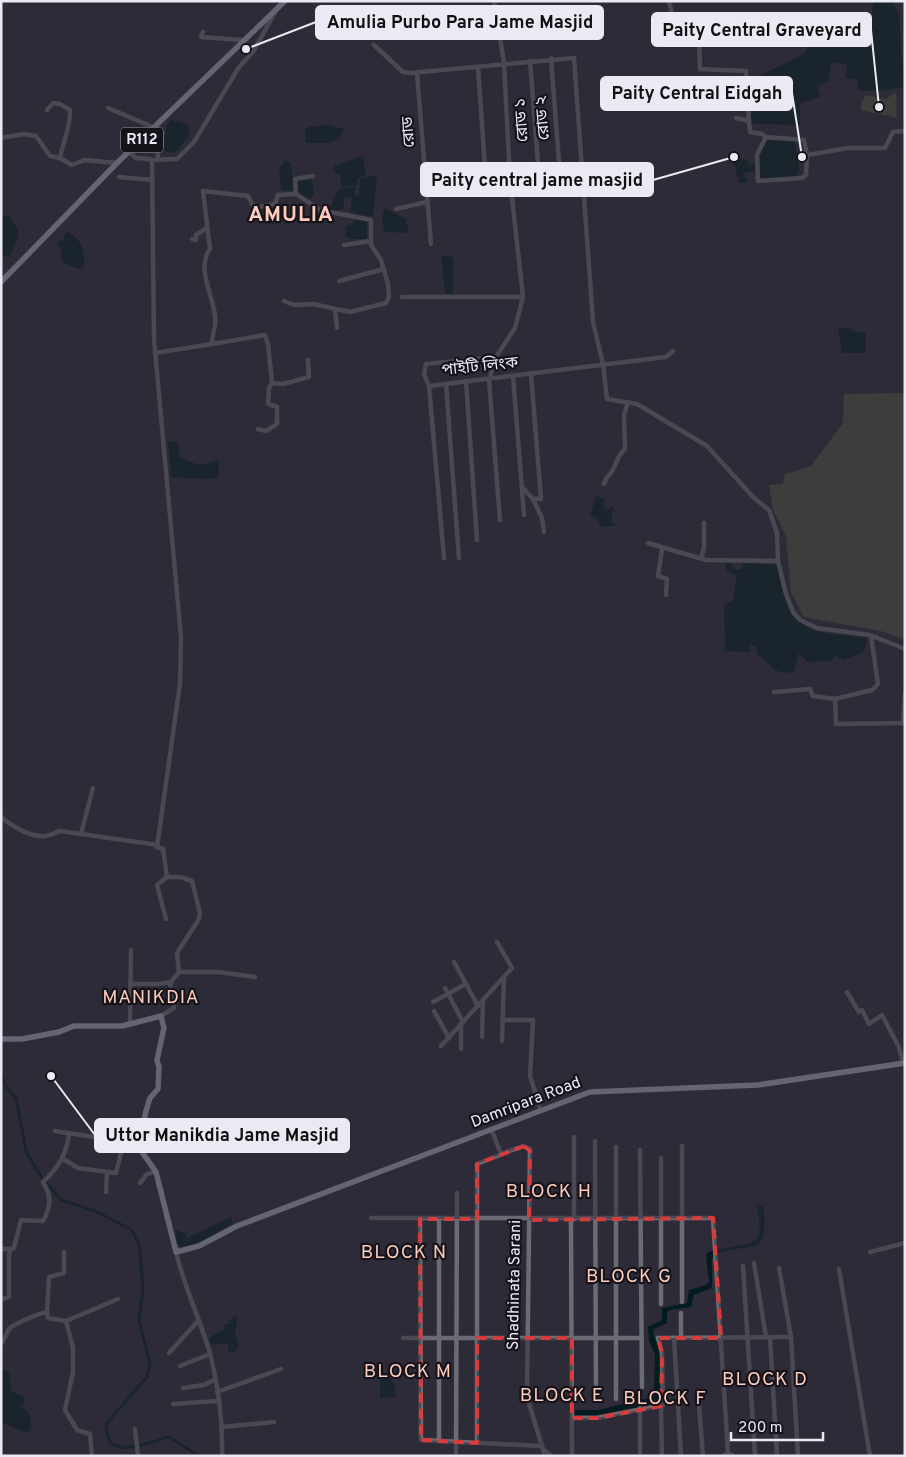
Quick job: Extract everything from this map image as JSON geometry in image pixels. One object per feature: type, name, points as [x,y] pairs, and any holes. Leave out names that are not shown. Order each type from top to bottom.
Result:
[{"type":"main road","name":"R112","points":[[1,282],[117,163],[156,128],[280,3]]},
{"type":"main road","points":[[1,1039],[22,1039],[60,1032],[74,1026],[117,1026],[161,1016],[164,1028],[157,1060],[159,1067],[158,1089],[150,1098],[139,1143],[142,1152],[156,1172],[176,1252]]},
{"type":"main road","name":"Damripara Road","points":[[176,1252],[199,1246],[236,1226],[580,1095],[599,1091],[758,1085],[904,1063]]},
{"type":"street","points":[[494,1],[504,63],[510,180],[522,297],[515,328],[496,358],[489,380],[500,520]]},
{"type":"street","points":[[669,1],[677,41],[699,41],[700,69],[746,71],[750,132],[762,134],[766,137],[804,140],[807,155],[806,175],[802,178],[758,181],[757,155],[766,137]]},
{"type":"street","points":[[129,152],[136,158],[152,160],[158,158],[177,159],[194,142],[239,67],[253,52],[280,3]]},
{"type":"street","points":[[203,32],[201,37],[243,40]]},
{"type":"street","points":[[374,45],[403,72],[417,74],[551,58],[574,58],[593,322],[603,364],[607,399],[628,402],[656,414],[707,446],[754,498],[769,510],[777,533],[778,561],[791,607],[800,620],[817,628],[871,636],[905,649]]},
{"type":"street","name":"রোড ২","points":[[551,58],[560,174]]},
{"type":"street","name":"রোড ১","points":[[530,61],[539,177]]},
{"type":"street","points":[[478,67],[486,182]]},
{"type":"street","name":"রোড","points":[[417,74],[431,244]]},
{"type":"street","points":[[47,110],[53,103],[60,104],[70,110],[70,122],[65,133],[60,158]]},
{"type":"street","points":[[108,108],[156,128]]},
{"type":"street","points":[[736,118],[750,120]]},
{"type":"street","points":[[807,155],[848,148],[884,148],[893,132],[905,131]]},
{"type":"street","points":[[1,138],[24,134],[36,136],[50,156],[60,158],[72,164],[85,160],[117,163]]},
{"type":"street","points":[[156,136],[158,158]]},
{"type":"street","points":[[152,160],[152,272],[155,353],[182,660],[158,845]]},
{"type":"street","points":[[426,189],[560,174],[600,172]]},
{"type":"street","points":[[296,194],[295,179],[313,176]]},
{"type":"street","points":[[119,177],[153,180]]},
{"type":"street","points":[[212,344],[212,332],[215,326],[214,309],[207,286],[205,256],[210,249],[202,191],[248,196],[253,205],[259,207],[275,204],[278,195],[296,194],[320,210],[371,220],[370,241],[384,269],[389,297],[386,303],[350,312],[313,304],[294,305],[284,301]]},
{"type":"street","points":[[396,209],[427,202]]},
{"type":"street","points":[[192,239],[196,240],[196,235],[207,228]]},
{"type":"street","points":[[344,245],[370,241]]},
{"type":"street","points":[[339,282],[384,269]]},
{"type":"street","points":[[402,298],[522,297]]},
{"type":"street","points":[[334,310],[337,328]]},
{"type":"street","points":[[155,353],[265,335],[272,383],[269,388],[268,404],[277,408],[277,424],[266,431],[258,429]]},
{"type":"street","name":"পাইটি লিংক","points":[[444,558],[429,386],[666,358],[673,351]]},
{"type":"street","points":[[429,386],[424,374],[426,364],[496,358]]},
{"type":"street","points":[[272,383],[284,384],[309,377],[308,360]]},
{"type":"street","points":[[531,374],[541,499],[533,499]]},
{"type":"street","points":[[513,376],[524,515]]},
{"type":"street","points":[[466,382],[477,540]]},
{"type":"street","points":[[446,384],[459,558]]},
{"type":"street","points":[[604,484],[606,478],[612,474],[619,454],[625,449],[624,415],[628,402]]},
{"type":"street","points":[[522,487],[533,499],[542,518],[544,532]]},
{"type":"street","points":[[701,558],[704,548],[704,523]]},
{"type":"street","points":[[648,543],[662,549],[716,561],[778,561]]},
{"type":"street","points":[[662,549],[658,576],[667,579],[666,596]]},
{"type":"street","points":[[774,692],[810,689],[812,696],[835,699],[872,690],[878,684],[871,636]]},
{"type":"street","points":[[835,699],[836,724],[904,723],[905,694]]},
{"type":"street","points":[[81,834],[93,788]]},
{"type":"street","points":[[1,818],[9,824],[38,836],[53,835],[60,831],[158,845],[164,850],[167,877]]},
{"type":"street","points":[[130,984],[171,982],[179,972],[177,954],[199,919],[200,913],[192,881],[180,877],[167,877],[157,885],[166,919]]},
{"type":"street","points":[[441,1046],[512,968],[498,942]]},
{"type":"street","points":[[130,1024],[131,950]]},
{"type":"street","points":[[454,962],[478,1006]]},
{"type":"street","points":[[179,972],[218,972],[255,977]]},
{"type":"street","points":[[502,1041],[504,977]]},
{"type":"street","points":[[161,1016],[174,1007],[171,982]]},
{"type":"street","points":[[433,1002],[466,984]]},
{"type":"street","points":[[445,988],[462,1023],[461,1049]]},
{"type":"street","points":[[847,992],[859,1012],[862,1010],[869,1024],[882,1015],[904,1063]]},
{"type":"street","points":[[482,1000],[482,1037]]},
{"type":"street","points":[[434,1011],[449,1038]]},
{"type":"street","points":[[503,1020],[533,1020],[530,1076],[541,1111]]},
{"type":"street","points":[[477,1443],[477,1164],[502,1154],[492,1130]]},
{"type":"street","points":[[55,1131],[106,1140]]},
{"type":"street","points":[[1,1249],[14,1248],[21,1220],[43,1221],[46,1216],[50,1203],[43,1182],[63,1159],[69,1133]]},
{"type":"street","points":[[572,1456],[574,1136]]},
{"type":"street","points":[[595,1141],[596,1401]]},
{"type":"street","name":"Shadhinata Sarani","points":[[502,1154],[523,1146],[529,1148],[527,1402],[544,1456]]},
{"type":"street","points":[[682,1146],[682,1302]]},
{"type":"street","points":[[616,1147],[616,1400]]},
{"type":"street","points":[[63,1159],[78,1168],[116,1173],[122,1149]]},
{"type":"street","points":[[640,1150],[642,1387]]},
{"type":"street","points":[[661,1158],[661,1304]]},
{"type":"street","points":[[140,1183],[147,1174],[156,1172]]},
{"type":"street","points":[[106,1192],[107,1173]]},
{"type":"street","points":[[456,1456],[457,1193]]},
{"type":"street","points":[[371,1218],[529,1220],[713,1218],[728,1455]]},
{"type":"street","points":[[420,1219],[421,1440],[541,1446],[551,1456]]},
{"type":"street","points":[[439,1219],[439,1441]]},
{"type":"street","points":[[870,1252],[905,1243]]},
{"type":"street","points":[[1,1298],[9,1297],[10,1249]]},
{"type":"street","points":[[64,1252],[64,1273],[49,1277],[48,1318],[66,1321],[118,1299]]},
{"type":"street","points":[[176,1252],[182,1277],[210,1354],[217,1392],[222,1456]]},
{"type":"street","points":[[754,1263],[768,1337],[778,1456]]},
{"type":"street","points":[[743,1266],[755,1456]]},
{"type":"street","points":[[779,1268],[792,1337],[798,1456]]},
{"type":"street","points":[[839,1269],[870,1456]]},
{"type":"street","points":[[1,1344],[10,1328],[37,1314],[47,1312]]},
{"type":"street","points":[[681,1313],[681,1338]]},
{"type":"street","points":[[66,1321],[73,1348],[72,1372],[65,1410],[77,1430],[90,1434],[92,1456]]},
{"type":"street","points":[[169,1353],[198,1321]]},
{"type":"street","points":[[662,1456],[662,1353],[658,1338],[792,1337]]},
{"type":"street","points":[[403,1338],[642,1338]]},
{"type":"street","points":[[674,1338],[681,1456]]},
{"type":"street","points":[[180,1366],[210,1354]]},
{"type":"street","points":[[217,1392],[281,1369]]},
{"type":"street","points":[[183,1388],[204,1385],[214,1380]]},
{"type":"street","points":[[698,1392],[703,1456]]},
{"type":"street","points":[[174,1404],[218,1401]]},
{"type":"street","points":[[572,1418],[597,1418],[640,1408],[661,1406]]},
{"type":"street","points":[[640,1408],[640,1456]]},
{"type":"street","points":[[221,1427],[274,1422]]},
{"type":"street","points":[[135,1429],[138,1456]]},
{"type":"highlighted area","points":[[524,1146],[530,1151],[529,1220],[713,1218],[721,1338],[658,1338],[662,1353],[661,1406],[597,1418],[572,1418],[572,1338],[477,1338],[477,1443],[421,1440],[420,1219],[477,1219],[477,1164]]},
{"type":"shaded area","points":[[873,1],[892,1],[899,15],[904,88],[877,91],[859,90],[857,80],[845,78],[847,65],[831,62],[828,82],[817,86],[820,97],[800,103],[800,125],[751,124],[750,80],[804,54],[819,31],[871,35]]},
{"type":"shaded area","points":[[896,92],[897,118],[861,110],[861,103],[866,95],[886,99]]},
{"type":"shaded area","points":[[171,120],[188,124],[189,135],[178,150],[170,153],[163,150],[167,124]]},
{"type":"shaded area","points":[[328,125],[344,129],[339,139],[328,143],[306,143],[305,130],[308,127]]},
{"type":"shaded area","points":[[766,140],[795,141],[799,169],[796,177],[761,180],[759,155]]},
{"type":"shaded area","points":[[363,156],[366,175],[357,179],[358,185],[341,187],[340,175],[335,173],[334,166]]},
{"type":"shaded area","points":[[286,160],[291,163],[294,191],[281,190],[279,168]]},
{"type":"shaded area","points":[[737,160],[748,160],[748,165],[757,165],[758,170],[744,173],[748,182],[739,183],[734,163]]},
{"type":"shaded area","points":[[374,175],[377,176],[373,217],[350,212],[352,198],[344,197],[344,209],[336,211],[327,209],[331,206],[338,189],[355,187],[355,196],[359,196],[360,179]]},
{"type":"shaded area","points":[[311,178],[314,193],[311,199],[298,193],[297,181]]},
{"type":"shaded area","points":[[385,208],[406,219],[409,233],[384,232],[382,218]]},
{"type":"shaded area","points":[[8,215],[16,226],[18,239],[10,255],[1,257],[1,217]]},
{"type":"shaded area","points":[[355,219],[364,219],[367,223],[367,239],[351,239],[346,236],[347,226],[352,225]]},
{"type":"shaded area","points":[[69,232],[80,243],[84,253],[83,268],[77,268],[62,262],[61,250],[57,243],[64,240],[65,233]]},
{"type":"shaded area","points":[[441,256],[453,257],[453,294],[445,294]]},
{"type":"shaded area","points":[[848,327],[854,332],[866,333],[866,353],[842,353],[838,329]]},
{"type":"shaded area","points":[[905,393],[905,640],[885,632],[804,617],[791,592],[786,536],[773,510],[769,485],[783,484],[785,474],[811,466],[843,423],[844,394]]},
{"type":"shaded area","points":[[168,442],[178,442],[180,458],[199,465],[219,460],[218,477],[208,479],[171,477]]},
{"type":"shaded area","points":[[596,496],[604,499],[604,508],[609,510],[609,507],[614,507],[611,521],[617,526],[601,526],[596,517],[590,515]]},
{"type":"shaded area","points":[[725,563],[730,563],[736,570],[742,569],[743,563],[777,565],[785,598],[795,616],[803,624],[824,633],[866,638],[865,648],[860,654],[844,660],[836,656],[830,661],[807,662],[799,653],[794,672],[787,673],[777,671],[756,653],[757,646],[750,645],[749,652],[725,651],[724,604],[733,600],[737,576],[727,571]]},
{"type":"shaded area","points":[[757,1205],[763,1206],[765,1225],[763,1236],[758,1243],[751,1247],[723,1252],[712,1258],[712,1288],[694,1295],[691,1307],[667,1312],[667,1323],[654,1329],[654,1336],[661,1358],[660,1403],[596,1415],[575,1415],[575,1410],[598,1410],[654,1397],[655,1354],[649,1341],[648,1327],[662,1320],[662,1308],[687,1303],[689,1290],[706,1285],[709,1282],[706,1256],[708,1252],[750,1243],[758,1238],[760,1225]]},
{"type":"shaded area","points":[[231,1217],[233,1223],[201,1241],[181,1247],[177,1243],[176,1230],[185,1233],[187,1238]]},
{"type":"shaded area","points":[[236,1315],[235,1333],[239,1347],[233,1353],[227,1352],[229,1347],[226,1343],[215,1345],[210,1343],[210,1337],[225,1329],[223,1324],[229,1324],[228,1321]]},
{"type":"shaded area","points":[[1,1371],[9,1372],[12,1392],[25,1397],[24,1405],[19,1406],[28,1411],[31,1420],[30,1430],[26,1433],[1,1422]]},
{"type":"shaded area","points":[[383,1377],[390,1377],[395,1385],[396,1397],[380,1398],[380,1380]]},
{"type":"waterway","points":[[1,1076],[7,1088],[16,1098],[26,1151],[41,1177],[61,1200],[93,1210],[132,1230],[140,1248],[143,1291],[139,1321],[150,1363],[147,1377],[106,1424],[109,1440],[114,1445],[129,1447],[169,1437],[199,1456]]},
{"type":"place","name":"Amulia Purbo Para Jame Masjid","points":[[246,49]]},
{"type":"place","name":"Paity Central Graveyard","points":[[879,107]]},
{"type":"place","name":"Paity central jame masjid","points":[[734,157]]},
{"type":"place","name":"Paity Central Eidgah","points":[[802,157]]},
{"type":"place","name":"Uttor Manikdia Jame Masjid","points":[[51,1076]]},
{"type":"district","name":"AMULIA","points":[[291,215]]},
{"type":"district","name":"MANIKDIA","points":[[151,998]]},
{"type":"district","name":"BLOCK H","points":[[549,1192]]},
{"type":"district","name":"BLOCK N","points":[[404,1253]]},
{"type":"district","name":"BLOCK G","points":[[629,1277]]},
{"type":"district","name":"BLOCK M","points":[[408,1372]]},
{"type":"district","name":"BLOCK D","points":[[765,1380]]},
{"type":"district","name":"BLOCK E","points":[[562,1396]]},
{"type":"district","name":"BLOCK F","points":[[665,1399]]}]
